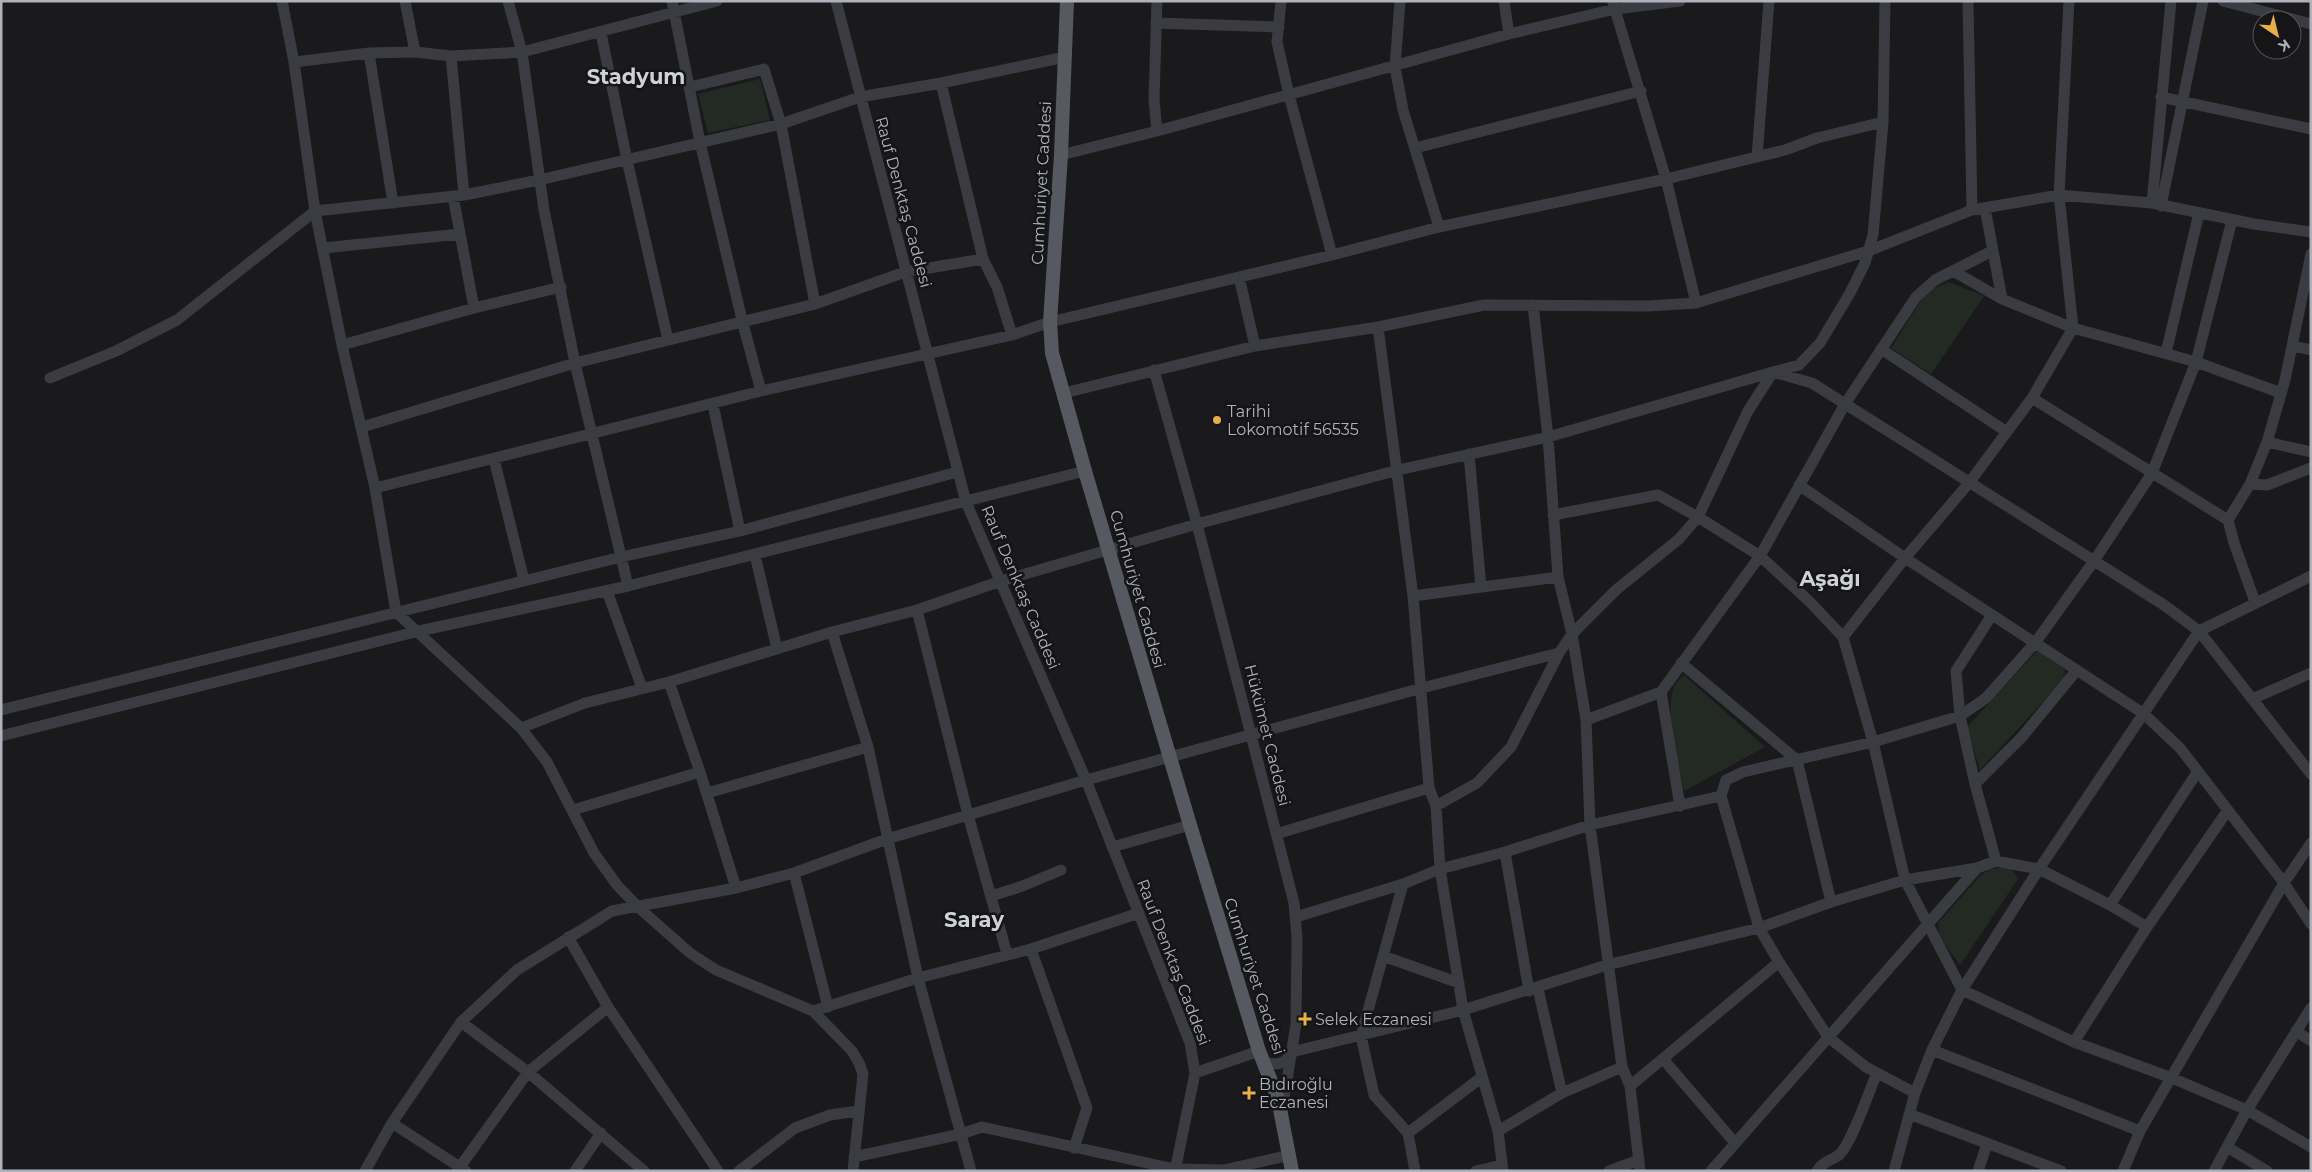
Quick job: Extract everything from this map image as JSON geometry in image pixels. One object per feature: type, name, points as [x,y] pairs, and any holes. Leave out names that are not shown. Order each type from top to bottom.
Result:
[{"type":"main road","name":"Cumhuriyet Caddesi","points":[[1067,1],[1061,155],[1050,322],[1052,353],[1169,757],[1262,1057],[1282,1114],[1292,1171]]},
{"type":"street","points":[[282,1],[294,62],[315,211],[342,344],[375,488],[396,612],[419,630],[521,728],[547,762],[594,853],[617,885],[638,907],[690,954],[716,970],[813,1011],[852,1051],[863,1074],[853,1171]]},
{"type":"street","points":[[405,1],[415,52]]},
{"type":"street","points":[[508,1],[522,52],[539,180],[575,363],[628,586]]},
{"type":"street","points":[[294,62],[369,53],[415,52],[451,56],[522,52],[601,33],[674,7],[716,1]]},
{"type":"street","name":"Rauf Denktaş Caddesi","points":[[836,1],[966,502],[1086,780],[1190,1043],[1195,1072],[1175,1170]]},
{"type":"street","points":[[1157,1],[1154,100],[1157,131]]},
{"type":"street","points":[[1281,1],[1277,42],[1289,95],[1332,255]]},
{"type":"street","points":[[1400,1],[1395,67],[1403,110],[1439,227]]},
{"type":"street","points":[[1504,1],[1509,34]]},
{"type":"street","points":[[1061,155],[1395,67],[1614,5],[1680,1]]},
{"type":"street","points":[[1757,157],[1769,1]]},
{"type":"street","points":[[521,728],[585,704],[669,682],[832,632],[917,610],[1001,581],[1197,524],[1398,470],[1548,437],[1798,364],[1820,343],[1850,293],[1874,235],[1883,122],[1885,1]]},
{"type":"street","points":[[1968,1],[1972,210]]},
{"type":"street","points":[[1843,638],[1905,558],[1969,483],[2007,432],[2032,398],[2073,328],[2059,195],[2069,1]]},
{"type":"street","points":[[2157,204],[2161,97],[2171,1]]},
{"type":"street","points":[[2157,204],[2183,102],[2203,1]]},
{"type":"street","points":[[2223,1],[2311,24]]},
{"type":"street","points":[[1614,5],[1666,179],[1696,303]]},
{"type":"street","points":[[674,7],[700,142],[761,392]]},
{"type":"street","points":[[1156,23],[1279,27]]},
{"type":"street","points":[[601,33],[627,160],[668,340]]},
{"type":"street","points":[[369,53],[393,203]]},
{"type":"street","points":[[451,56],[460,234],[474,308]]},
{"type":"street","points":[[50,378],[116,351],[177,320],[315,211],[458,195],[539,180],[781,124],[860,96],[942,83],[1065,57]]},
{"type":"street","points":[[690,87],[764,69],[781,124],[815,304]]},
{"type":"street","points":[[942,83],[983,259],[997,287],[1012,335]]},
{"type":"street","points":[[1415,148],[1641,91]]},
{"type":"street","points":[[2161,97],[2311,130]]},
{"type":"street","points":[[375,488],[761,392],[1012,335],[1050,322],[1332,255],[1439,227],[1666,179],[1757,157],[1785,150],[1817,138],[1883,122]]},
{"type":"street","points":[[1064,393],[1255,346],[1378,327],[1484,304],[1648,306],[1696,303],[1868,251],[1972,210],[2059,195],[2157,204],[2232,220],[2311,232]]},
{"type":"street","points":[[1985,208],[2002,299]]},
{"type":"street","points":[[2166,353],[2199,213]]},
{"type":"street","points":[[1915,1093],[1866,1067],[1828,1037],[1779,962],[1759,928],[1722,796],[1726,780],[1744,772],[1873,742],[1960,716],[1986,698],[2034,642],[2094,561],[2152,473],[2196,362],[2232,220]]},
{"type":"street","points":[[323,248],[460,234]]},
{"type":"street","points":[[1586,720],[1660,692],[1760,556],[1844,404],[1920,292],[1935,280],[1992,251]]},
{"type":"street","points":[[2228,520],[2250,484],[2266,442],[2293,346],[2311,254]]},
{"type":"street","points":[[362,427],[575,363],[742,320],[815,304],[905,272],[983,259]]},
{"type":"street","points":[[1953,271],[2002,299],[2073,328],[2196,362],[2281,392]]},
{"type":"street","points":[[1239,277],[1255,346]]},
{"type":"street","points":[[342,344],[474,308],[561,287]]},
{"type":"street","points":[[1533,305],[1548,437],[1552,515],[1558,577],[1572,634],[1586,720],[1590,826],[1607,965],[1622,1067],[1630,1086],[1639,1166],[1609,1171]]},
{"type":"street","points":[[1378,327],[1413,596],[1429,788],[1436,806],[1440,869],[1463,1010],[1498,1131],[1502,1168],[1476,1171]]},
{"type":"street","points":[[2293,346],[2311,350]]},
{"type":"street","points":[[1881,350],[2007,432]]},
{"type":"street","name":"Hükümet Caddesi","points":[[1154,370],[1197,524],[1296,917],[1296,1024],[1282,1114]]},
{"type":"street","points":[[1773,372],[1812,383],[2164,605],[2199,631],[2311,774]]},
{"type":"street","points":[[1436,806],[1477,783],[1510,746],[1559,653],[1572,634],[1616,590],[1679,539],[1698,517],[1748,411],[1773,372]]},
{"type":"street","points":[[2032,398],[2228,520],[2255,602]]},
{"type":"street","points":[[713,405],[740,531]]},
{"type":"street","points":[[2266,442],[2311,452]]},
{"type":"street","points":[[1469,454],[1481,587]]},
{"type":"street","points":[[494,459],[524,580]]},
{"type":"street","points":[[2250,484],[2262,486],[2272,484],[2311,468]]},
{"type":"street","points":[[1,736],[419,630],[628,586],[1085,471]]},
{"type":"street","points":[[1,710],[524,580],[740,531],[957,472]]},
{"type":"street","points":[[1799,485],[1905,558],[2144,714],[2180,748],[2284,883],[2311,924]]},
{"type":"street","points":[[1552,515],[1658,496],[1698,517],[1760,556],[1809,601],[1843,638],[1873,742],[1905,880],[1962,990],[2074,1042],[2172,1078],[2246,1110],[2311,1147]]},
{"type":"street","points":[[755,555],[777,648]]},
{"type":"street","points":[[1894,1171],[1915,1093],[1932,1050],[1962,990],[2039,869],[2199,631],[2311,576]]},
{"type":"street","points":[[1413,596],[1558,577]]},
{"type":"street","points":[[607,591],[642,688]]},
{"type":"street","points":[[917,610],[968,815],[1007,954]]},
{"type":"street","points":[[1992,615],[1956,671],[1960,716],[1975,784],[1996,860]]},
{"type":"street","points":[[832,632],[868,747],[886,839],[918,978],[971,1171]]},
{"type":"street","points":[[365,1171],[392,1123],[461,1022],[517,970],[612,911],[736,888],[794,873],[886,839],[1086,780],[1422,688],[1559,653]]},
{"type":"street","points":[[1681,663],[1797,760],[1831,902]]},
{"type":"street","points":[[1975,784],[2022,737],[2077,670]]},
{"type":"street","points":[[2252,699],[2311,673]]},
{"type":"street","points":[[669,682],[707,793],[736,888]]},
{"type":"street","points":[[1660,692],[1680,806]]},
{"type":"street","points":[[707,793],[868,747]]},
{"type":"street","points":[[2110,905],[2198,771]]},
{"type":"street","points":[[573,810],[700,772]]},
{"type":"street","points":[[1276,834],[1429,788]]},
{"type":"street","points":[[1296,917],[1403,884],[1440,869],[1505,852],[1590,826],[1722,796]]},
{"type":"street","points":[[2074,1042],[2147,928],[2228,810]]},
{"type":"street","points":[[1112,847],[1190,825]]},
{"type":"street","points":[[2123,1171],[2140,1131],[2284,883],[2311,843]]},
{"type":"street","points":[[1505,852],[1534,990],[1562,1093]]},
{"type":"street","points":[[1195,1072],[1262,1057],[1277,1065],[1282,1063],[1292,1052],[1463,1010],[1534,990],[1607,965],[1759,928],[1831,902],[1905,880],[1977,868],[1996,860],[2039,869],[2110,905],[2147,928]]},
{"type":"street","points":[[1711,1171],[1977,868]]},
{"type":"street","points":[[991,896],[1020,887],[1061,870]]},
{"type":"street","points":[[794,873],[828,1007]]},
{"type":"street","points":[[1403,884],[1361,1036],[1374,1095],[1408,1133],[1415,1171]]},
{"type":"street","points":[[813,1011],[918,978],[1031,949],[1139,913]]},
{"type":"street","points":[[568,937],[608,1007],[718,1171]]},
{"type":"street","points":[[1031,949],[1087,1108],[1074,1148]]},
{"type":"street","points":[[1383,956],[1459,983]]},
{"type":"street","points":[[1630,1086],[1664,1060],[1725,1006],[1779,962]]},
{"type":"street","points":[[392,1123],[461,1170],[528,1072],[608,1007]]},
{"type":"street","points":[[2214,1171],[2246,1110],[2311,1008]]},
{"type":"street","points":[[461,1022],[528,1072],[644,1171]]},
{"type":"street","points":[[2296,1031],[2311,1041]]},
{"type":"street","points":[[1932,1050],[2140,1131]]},
{"type":"street","points":[[1664,1060],[1735,1143]]},
{"type":"street","points":[[1498,1131],[1562,1093],[1622,1067]]},
{"type":"street","points":[[1817,1171],[1821,1165],[1839,1155],[1848,1141],[1877,1073]]},
{"type":"street","points":[[1408,1133],[1482,1077]]},
{"type":"street","points":[[739,1171],[795,1128],[830,1115],[858,1111]]},
{"type":"street","points":[[1909,1114],[2061,1171]]},
{"type":"street","points":[[854,1157],[961,1134],[982,1127],[1175,1170],[1224,1170],[1290,1154]]},
{"type":"street","points":[[575,1171],[601,1134]]},
{"type":"street","points":[[1978,1171],[1987,1144]]},
{"type":"street","points":[[2227,1147],[2267,1171]]},
{"type":"shaded area","points":[[760,79],[770,120],[708,133],[698,94]]},
{"type":"shaded area","points":[[1949,282],[1984,296],[1931,374],[1891,348],[1927,291]]},
{"type":"shaded area","points":[[2037,651],[2064,669],[2066,677],[1980,770],[1967,727]]},
{"type":"shaded area","points":[[1684,675],[1765,747],[1684,791],[1673,736],[1671,706],[1672,693],[1676,683]]},
{"type":"shaded area","points":[[2002,867],[2011,868],[2018,879],[1960,965],[1939,936],[1938,923],[1981,875],[1989,870]]},
{"type":"place","name":"Tarihi Lokomotif 56535","points":[[1217,420]]},
{"type":"place","name":"Selek Eczanesi","points":[[1305,1019]]},
{"type":"place","name":"Bıdıroğlu Eczanesi","points":[[1249,1093]]},
{"type":"district","name":"Stadyum","points":[[636,77]]},
{"type":"district","name":"Aşağı","points":[[1830,579]]},
{"type":"district","name":"Saray","points":[[974,920]]}]
